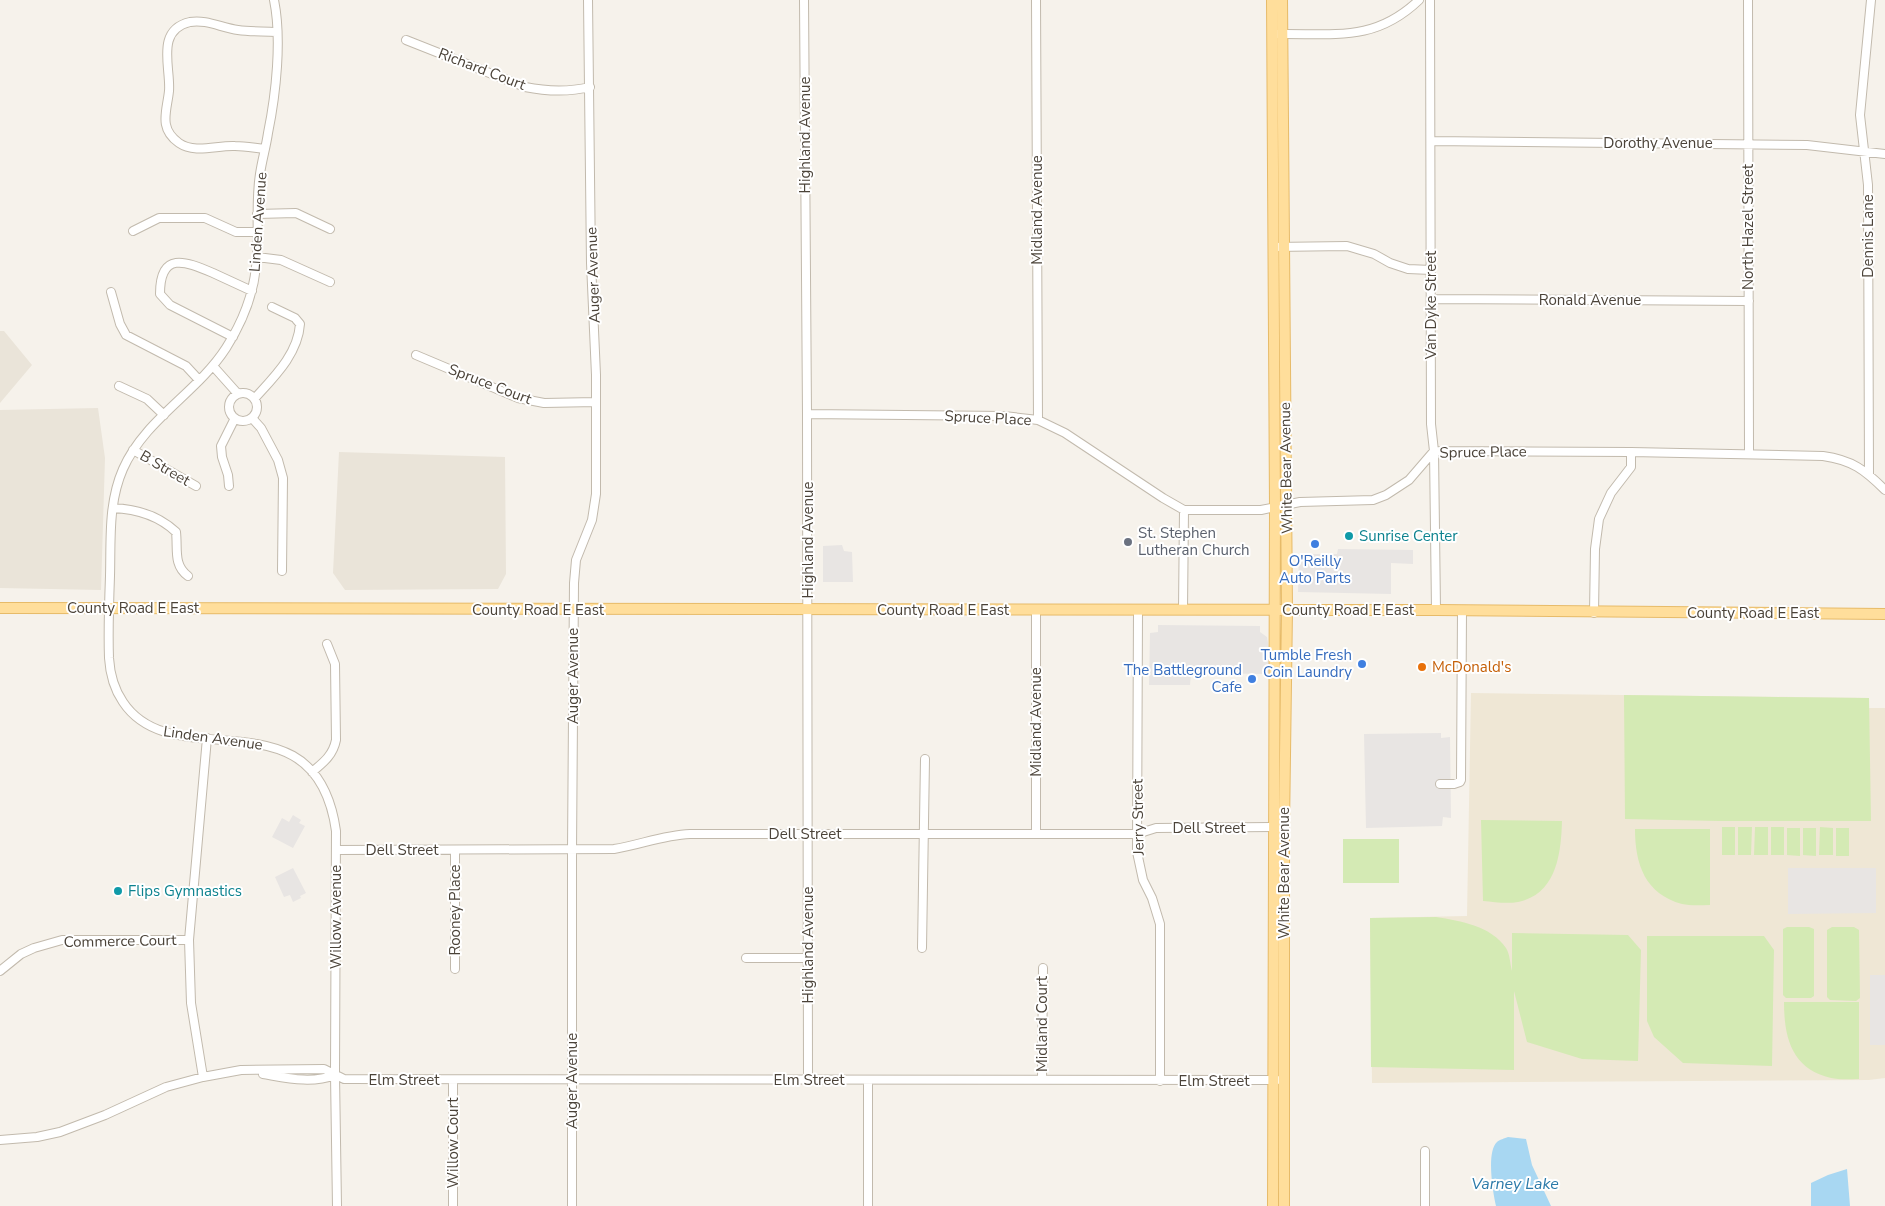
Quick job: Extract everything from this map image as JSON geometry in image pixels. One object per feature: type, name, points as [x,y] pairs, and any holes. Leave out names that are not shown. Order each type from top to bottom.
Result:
[{"type":"main road","name":"White Bear Avenue","points":[[1272,0],[1277,34],[1279,247],[1286,505],[1284,1206]]},
{"type":"main road","name":"White Bear Avenue","points":[[1277,34],[1282,0]]},
{"type":"main road","name":"White Bear Avenue","points":[[1273,1206],[1275,508],[1279,247]]},
{"type":"main road","name":"County Road E East","points":[[0,607],[574,610],[1436,610],[1594,613],[1885,614]]},
{"type":"street","name":"Linden Avenue","points":[[274,0],[276,32],[275,86],[260,171],[257,257],[252,291],[243,318],[233,337],[213,366],[142,438],[133,450],[118,484],[112,508],[109,608],[110,669],[118,695],[126,706],[155,729],[180,735],[252,742],[278,748],[291,755],[312,772]]},
{"type":"street","name":"Auger Avenue","points":[[572,1206],[574,610],[576,560],[592,520],[596,494],[588,0]]},
{"type":"street","name":"Highland Avenue","points":[[804,0],[808,610],[808,1080]]},
{"type":"street","name":"Midland Avenue","points":[[1036,0],[1038,420]]},
{"type":"street","points":[[1277,34],[1360,32],[1392,21],[1410,9],[1419,0]]},
{"type":"street","name":"Van Dyke Street","points":[[1430,0],[1431,424],[1434,451],[1436,610]]},
{"type":"street","name":"North Hazel Street","points":[[1748,0],[1749,453]]},
{"type":"street","name":"Dennis Lane","points":[[1869,474],[1868,185],[1860,114],[1871,0]]},
{"type":"street","points":[[265,149],[238,146],[191,149],[173,138],[167,127],[164,115],[169,90],[167,45],[176,29],[188,22],[202,21],[239,30],[276,32]]},
{"type":"street","name":"Richard Court","points":[[406,40],[525,87],[542,89],[579,89],[590,87]]},
{"type":"street","name":"Dorothy Avenue","points":[[1431,141],[1807,145],[1885,154]]},
{"type":"street","points":[[257,214],[296,213],[330,229]]},
{"type":"street","points":[[133,231],[159,218],[205,218],[236,232],[257,232]]},
{"type":"street","points":[[1279,247],[1347,246],[1374,254],[1408,268],[1431,270]]},
{"type":"street","points":[[257,257],[281,260],[330,282]]},
{"type":"street","points":[[233,337],[170,305],[160,294],[160,281],[166,268],[177,262],[189,262],[252,291]]},
{"type":"street","points":[[111,292],[120,324],[126,335],[186,366],[199,380]]},
{"type":"street","name":"Ronald Avenue","points":[[1431,299],[1749,301]]},
{"type":"street","points":[[254,398],[287,361],[300,331],[300,324],[295,318],[272,307]]},
{"type":"street","name":"Spruce Court","points":[[416,355],[518,398],[533,402],[596,402]]},
{"type":"street","points":[[213,366],[238,394]]},
{"type":"street","points":[[119,386],[148,399],[164,415]]},
{"type":"street","points":[[246,393],[254,398],[258,409],[252,418],[244,421],[234,418],[230,410],[232,399],[238,394],[246,393]]},
{"type":"street","name":"Spruce Place","points":[[807,414],[1004,416],[1038,420],[1065,432],[1162,498],[1184,510],[1262,510],[1300,502],[1373,500],[1386,495],[1409,480],[1434,451],[1749,453],[1823,456],[1837,458],[1850,463],[1881,482]]},
{"type":"street","points":[[229,486],[228,474],[220,446],[234,418]]},
{"type":"street","points":[[252,418],[261,428],[274,452],[283,478],[282,571]]},
{"type":"street","name":"B Street","points":[[133,450],[196,486]]},
{"type":"street","points":[[1594,613],[1594,549],[1599,519],[1611,493],[1630,467],[1631,452]]},
{"type":"street","points":[[1881,482],[1885,490]]},
{"type":"street","points":[[112,508],[143,512],[169,525],[176,532],[177,562],[181,571],[188,576]]},
{"type":"street","points":[[1183,610],[1184,510]]},
{"type":"street","name":"Midland Avenue","points":[[1036,610],[1036,834]]},
{"type":"street","name":"Jerry Street","points":[[1138,610],[1137,834],[1139,866],[1160,924],[1160,1081]]},
{"type":"street","points":[[1440,784],[1460,782],[1462,611]]},
{"type":"street","points":[[312,772],[327,760],[334,750],[336,740],[335,664],[327,644]]},
{"type":"street","points":[[203,1077],[191,1003],[189,940],[207,738]]},
{"type":"street","points":[[922,948],[925,759]]},
{"type":"street","name":"Willow Avenue","points":[[312,772],[331,806],[336,831],[336,1206]]},
{"type":"street","name":"Dell Street","points":[[336,850],[614,849],[676,834],[1137,834],[1156,828],[1274,827]]},
{"type":"street","name":"Rooney Place","points":[[454,969],[455,850]]},
{"type":"street","name":"Commerce Court","points":[[0,971],[21,954],[62,940],[189,940]]},
{"type":"street","points":[[746,958],[808,958]]},
{"type":"street","name":"Midland Court","points":[[1042,1080],[1043,968]]},
{"type":"street","name":"Elm Street","points":[[0,1140],[37,1137],[60,1132],[104,1116],[166,1087],[203,1077],[241,1070],[298,1080],[324,1079],[335,1075],[344,1079],[453,1080],[1284,1080]]},
{"type":"street","name":"Willow Court","points":[[453,1080],[453,1206]]},
{"type":"street","points":[[868,1080],[868,1206]]},
{"type":"street","points":[[1424,1206],[1425,1151]]},
{"type":"shaded area","points":[[0,331],[4,331],[32,365],[0,403]]},
{"type":"shaded area","points":[[98,408],[105,458],[101,590],[0,588],[0,410]]},
{"type":"shaded area","points":[[339,452],[505,457],[506,574],[498,589],[345,590],[333,573]]},
{"type":"shaded area","points":[[842,545],[844,551],[852,552],[853,582],[823,582],[823,546]]},
{"type":"shaded area","points":[[1338,549],[1413,550],[1413,564],[1391,563],[1391,594],[1298,592],[1299,554],[1337,554]]},
{"type":"shaded area","points":[[1158,625],[1260,626],[1260,632],[1267,637],[1270,654],[1269,674],[1191,673],[1190,685],[1149,685],[1150,633],[1158,632]]},
{"type":"shaded area","points":[[1471,693],[1869,698],[1869,708],[1885,708],[1885,1078],[1869,1080],[1372,1083],[1370,918],[1467,916]]},
{"type":"shaded area","points":[[1441,733],[1441,738],[1450,737],[1451,818],[1443,817],[1442,826],[1366,828],[1364,734]]},
{"type":"shaded area","points":[[293,815],[301,820],[299,823],[305,826],[293,848],[272,837],[282,818],[289,822]]},
{"type":"shaded area","points":[[293,868],[306,893],[293,902],[290,895],[284,897],[275,877]]},
{"type":"shaded area","points":[[1788,868],[1876,868],[1876,913],[1788,914]]},
{"type":"shaded area","points":[[1870,975],[1885,975],[1885,1045],[1870,1045]]},
{"type":"green space","points":[[1624,695],[1869,698],[1871,821],[1625,819]]},
{"type":"green space","points":[[1481,820],[1562,821],[1558,859],[1554,871],[1549,881],[1531,898],[1505,903],[1483,901]]},
{"type":"green space","points":[[1722,827],[1735,827],[1735,855],[1722,855]]},
{"type":"green space","points":[[1738,827],[1752,827],[1751,855],[1738,855]]},
{"type":"green space","points":[[1755,827],[1768,827],[1768,855],[1754,855]]},
{"type":"green space","points":[[1771,827],[1784,827],[1784,855],[1771,855]]},
{"type":"green space","points":[[1820,827],[1833,828],[1833,855],[1819,855]]},
{"type":"green space","points":[[1787,828],[1800,828],[1800,856],[1787,855]]},
{"type":"green space","points":[[1803,828],[1816,828],[1816,856],[1803,855]]},
{"type":"green space","points":[[1836,828],[1849,828],[1849,856],[1836,856]]},
{"type":"green space","points":[[1635,829],[1710,829],[1710,905],[1682,904],[1659,893],[1651,885],[1640,865]]},
{"type":"green space","points":[[1343,839],[1399,839],[1399,883],[1343,883]]},
{"type":"green space","points":[[1436,917],[1475,926],[1492,934],[1506,948],[1512,971],[1512,933],[1628,935],[1641,950],[1638,1061],[1582,1059],[1527,1042],[1514,991],[1514,1070],[1371,1067],[1370,918]]},
{"type":"green space","points":[[1787,927],[1809,927],[1814,929],[1814,996],[1811,998],[1786,998],[1783,995],[1783,929]]},
{"type":"green space","points":[[1832,927],[1854,927],[1859,930],[1860,998],[1856,1001],[1830,1000],[1827,997],[1827,930]]},
{"type":"green space","points":[[1647,936],[1764,936],[1774,950],[1772,1066],[1683,1063],[1654,1037],[1647,1021]]},
{"type":"green space","points":[[1784,1002],[1859,1002],[1859,1079],[1831,1078],[1818,1074],[1807,1067],[1793,1050],[1789,1039],[1784,1015]]},
{"type":"water","name":"Varney Lake","points":[[1508,1137],[1526,1139],[1532,1165],[1551,1206],[1496,1206],[1491,1173],[1492,1154],[1497,1142]]},
{"type":"water","points":[[1847,1169],[1850,1206],[1811,1206],[1811,1183]]},
{"type":"place","name":"Sunrise Center","points":[[1349,536]]},
{"type":"place","name":"St. Stephen Lutheran Church","points":[[1128,542]]},
{"type":"place","name":"O'Reilly Auto Parts","points":[[1315,544]]},
{"type":"place","name":"Tumble Fresh Coin Laundry","points":[[1362,664]]},
{"type":"place","name":"McDonald's","points":[[1422,667]]},
{"type":"place","name":"The Battleground Cafe","points":[[1252,679]]},
{"type":"place","name":"Flips Gymnastics","points":[[118,891]]}]
